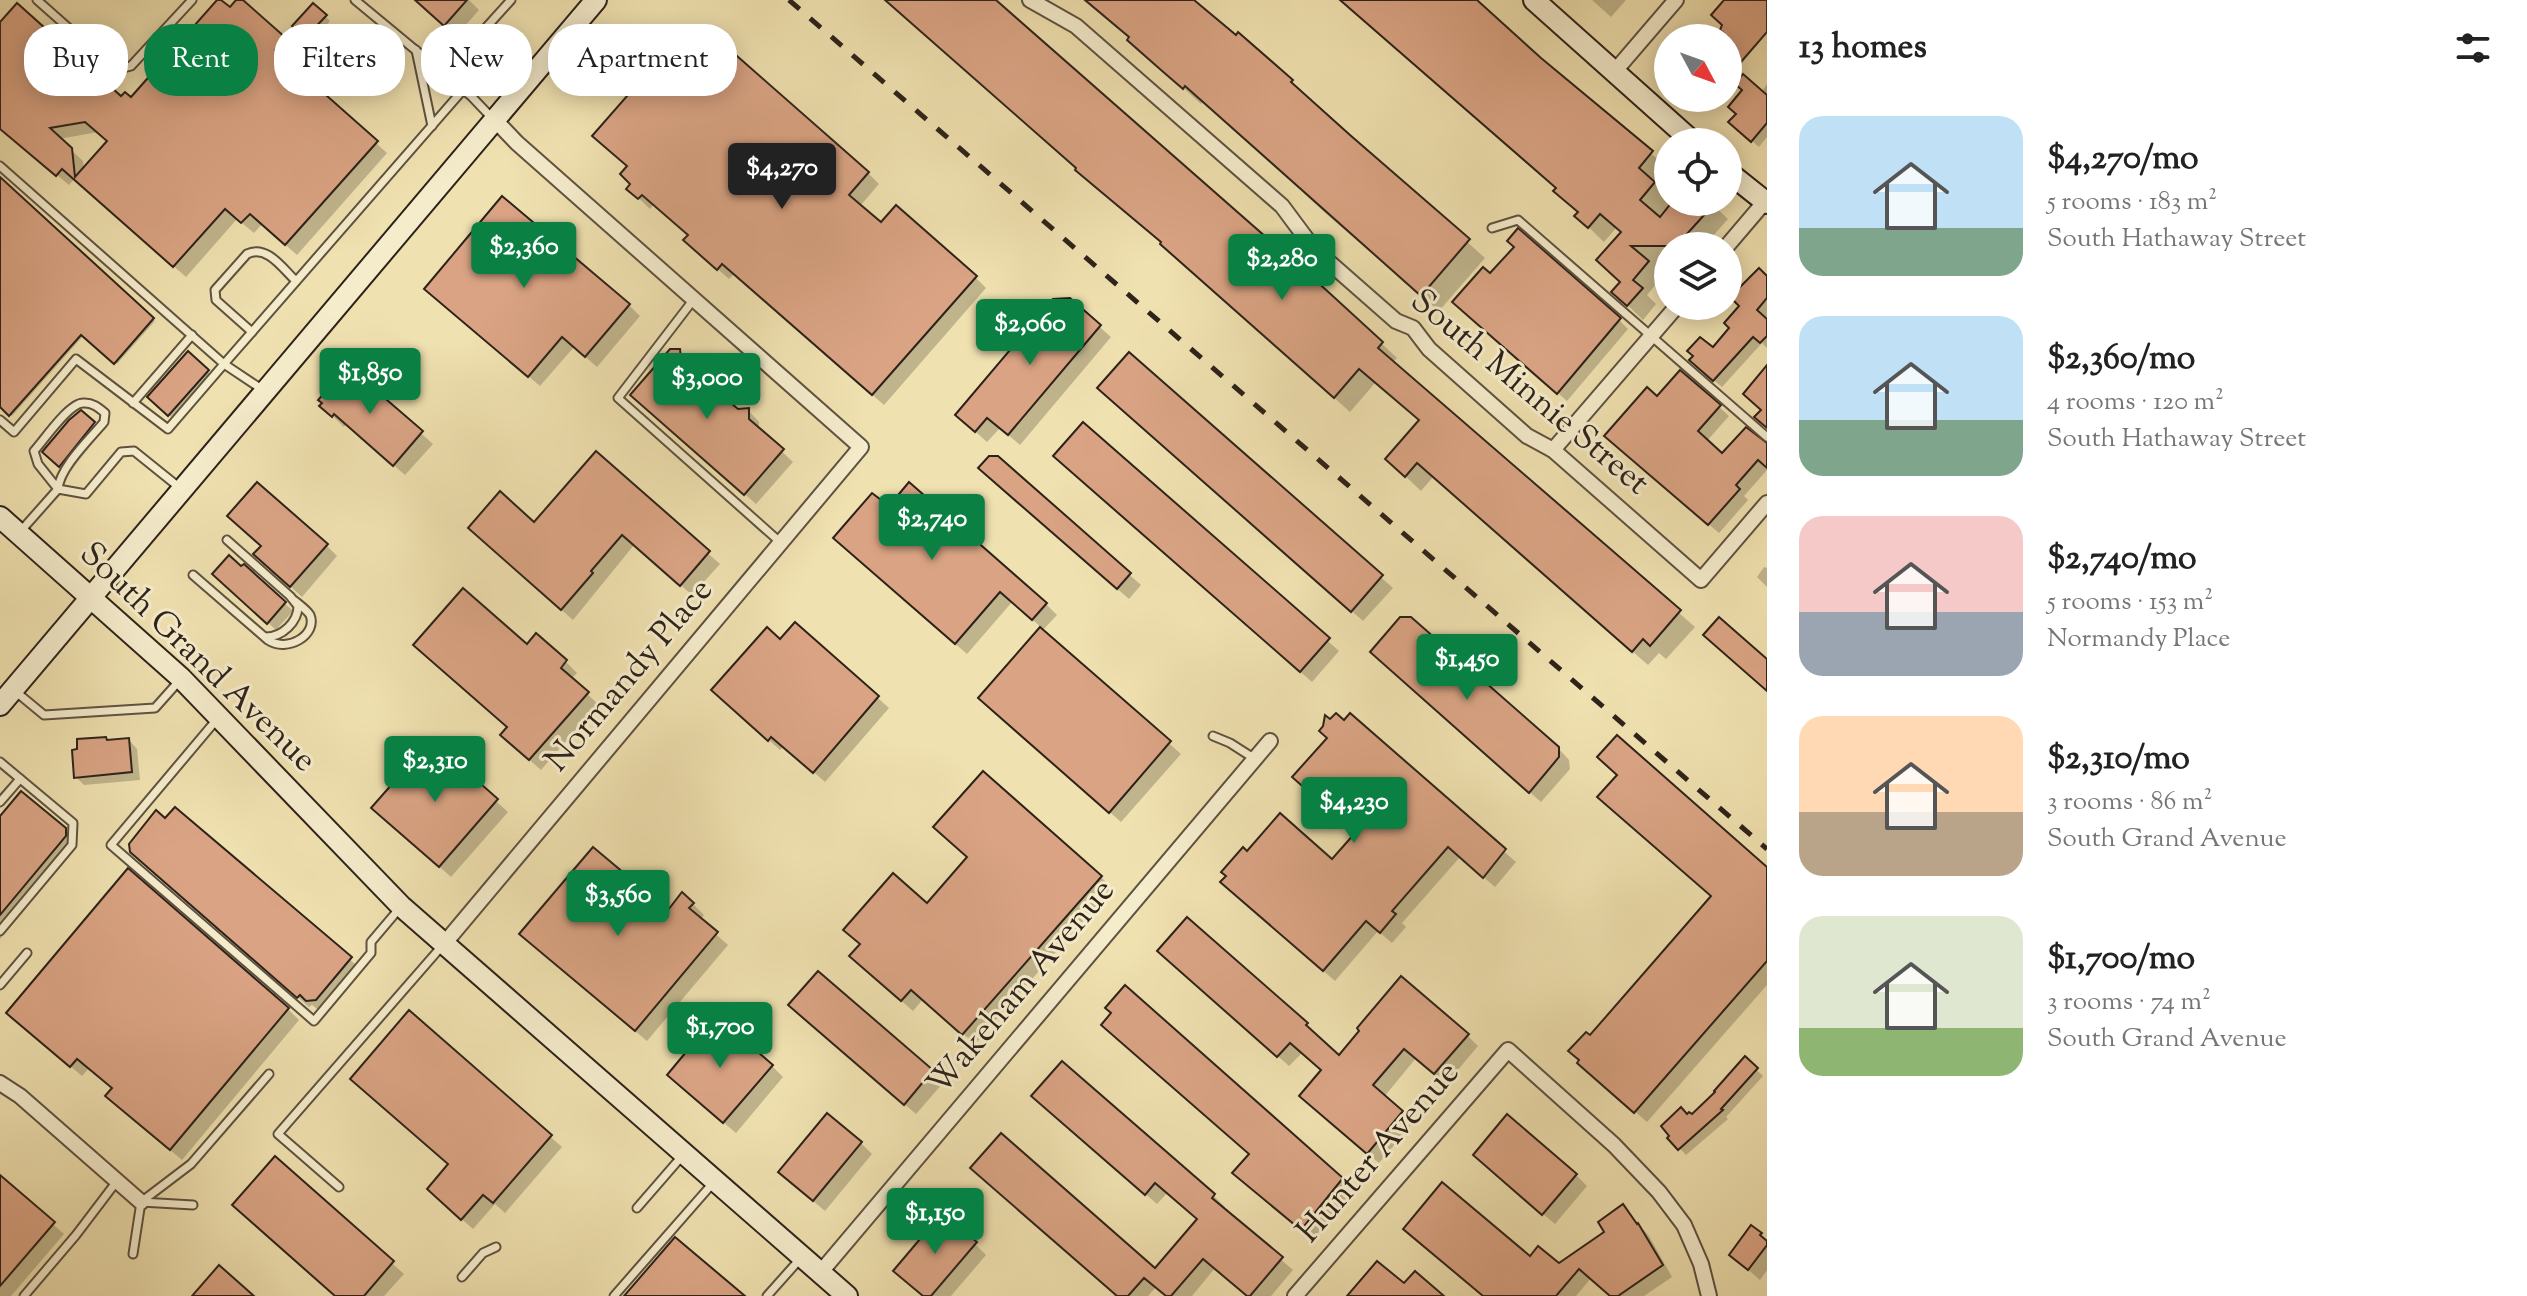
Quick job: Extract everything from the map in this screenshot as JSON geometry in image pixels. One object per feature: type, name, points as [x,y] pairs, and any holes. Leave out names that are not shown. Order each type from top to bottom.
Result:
[{"type":"main road","points":[[6,697],[596,0]]},
{"type":"main road","points":[[1534,0],[1678,128]]},
{"type":"main road","points":[[1742,183],[1766,201]]},
{"type":"main road","name":"South Grand Avenue","points":[[0,517],[181,678],[401,906],[847,1296]]},
{"type":"street","name":"South Minnie Street","points":[[1030,0],[1076,26],[1282,206],[1314,249],[1396,321],[1413,328],[1429,349],[1527,436],[1553,450],[1701,580],[1767,503]]},
{"type":"street","points":[[1615,71],[1676,0]]},
{"type":"street","points":[[495,120],[694,299]]},
{"type":"street","points":[[1739,232],[1766,201]]},
{"type":"street","name":"Normandy Place","points":[[444,944],[861,447],[694,299]]},
{"type":"street","points":[[1553,450],[1665,320]]},
{"type":"street","name":"Wakeham Avenue","points":[[820,1273],[1270,741]]},
{"type":"street","name":"Hunter Avenue","points":[[1295,1296],[1508,1050],[1614,1145],[1659,1192],[1684,1225],[1701,1264],[1709,1296]]},
{"type":"street","points":[[0,1083],[20,1096],[141,1202]]},
{"type":"lane","points":[[37,0],[119,69],[131,66],[192,0]]},
{"type":"lane","points":[[355,0],[421,54]]},
{"type":"lane","points":[[489,24],[511,0]]},
{"type":"lane","points":[[416,50],[432,126]]},
{"type":"lane","points":[[0,420],[14,432],[76,359],[168,429],[458,96]]},
{"type":"lane","points":[[469,96],[495,120]]},
{"type":"lane","points":[[0,166],[224,364],[265,391]]},
{"type":"lane","points":[[1492,228],[1518,220],[1767,437]]},
{"type":"lane","points":[[252,332],[216,300],[215,290],[247,254],[254,251],[267,253],[296,281]]},
{"type":"lane","points":[[694,299],[618,398],[781,542]]},
{"type":"lane","points":[[133,403],[192,335]]},
{"type":"lane","points":[[18,533],[58,489],[59,480],[66,469],[104,422],[105,413],[85,402],[74,405],[34,451],[38,464],[58,489],[86,494],[121,452],[134,451],[181,489]]},
{"type":"lane","points":[[193,575],[274,644],[289,646],[308,631],[310,616],[227,540]]},
{"type":"lane","points":[[264,637],[277,636],[288,628],[299,610],[295,601]]},
{"type":"lane","points":[[6,697],[44,715],[155,708],[181,678]]},
{"type":"lane","points":[[220,716],[111,845],[314,1021],[371,953],[371,942],[401,906]]},
{"type":"lane","points":[[1213,736],[1255,759]]},
{"type":"lane","points":[[0,762],[73,823],[72,845],[0,931]]},
{"type":"lane","points":[[0,802],[20,779]]},
{"type":"lane","points":[[339,1187],[278,1134],[444,944]]},
{"type":"lane","points":[[0,985],[27,953]]},
{"type":"lane","points":[[133,1254],[141,1202],[191,1164],[269,1074]]},
{"type":"lane","points":[[637,1208],[683,1155]]},
{"type":"lane","points":[[24,1296],[117,1181]]},
{"type":"lane","points":[[614,1296],[715,1182]]},
{"type":"lane","points":[[141,1202],[193,1205]]},
{"type":"lane","points":[[462,1277],[483,1253],[496,1247]]},
{"type":"lane","points":[[767,1296],[801,1257]]},
{"type":"building","points":[[217,0],[230,7],[236,0],[243,0],[274,27],[274,96],[327,96],[378,141],[285,245],[250,214],[241,223],[225,209],[173,267],[62,169],[56,176],[0,129],[0,22],[17,3],[40,24],[24,24],[24,96],[128,94],[131,97],[144,82],[144,96],[258,96],[258,24],[196,24]],"holes":[[[85,122],[107,141],[75,177],[72,148],[50,128]]]},
{"type":"building","points":[[415,0],[467,0],[446,24],[442,24]]},
{"type":"building","points":[[885,0],[996,0],[1324,288],[1383,342],[1378,348],[1681,610],[1650,646],[1643,639],[1632,652],[1417,463],[1405,477],[1385,459],[1419,420],[1359,369],[1334,398]]},
{"type":"building","points":[[1085,0],[1194,0],[1236,35],[1238,32],[1470,239],[1421,296]]},
{"type":"building","points":[[1340,0],[1477,0],[1653,151],[1639,168],[1654,181],[1640,200],[1654,212],[1654,216],[1703,216],[1689,232],[1654,232],[1654,246],[1631,246],[1649,261],[1633,280],[1643,288],[1627,306],[1611,292],[1620,282],[1596,260],[1621,232],[1600,214],[1588,228],[1574,216],[1578,212],[1553,191],[1556,188]]},
{"type":"building","points":[[1724,0],[1767,0],[1767,32],[1742,61],[1742,24],[1721,24],[1711,15]]},
{"type":"building","points":[[313,3],[327,15],[318,24],[294,24]]},
{"type":"building","points":[[737,56],[869,172],[849,195],[881,222],[896,205],[977,276],[872,395],[722,264],[717,270],[683,240],[688,235],[642,195],[638,199],[626,189],[630,184],[620,174],[627,166],[592,136],[627,96],[737,96]]},
{"type":"building","points":[[1742,75],[1767,95],[1767,123],[1751,142],[1742,134],[1742,128],[1735,128],[1728,122],[1736,114],[1734,112],[1742,112]]},
{"type":"building","points":[[0,177],[154,318],[114,364],[81,335],[9,416],[0,407]]},
{"type":"building","points":[[502,196],[630,304],[585,357],[562,337],[528,377],[424,289]]},
{"type":"building","points":[[1518,228],[1621,318],[1557,394],[1452,302],[1483,267],[1490,273],[1514,247],[1507,241]]},
{"type":"building","points":[[1759,268],[1767,276],[1767,298],[1757,310],[1767,319],[1767,336],[1760,343],[1753,337],[1713,381],[1689,360],[1693,356],[1687,351],[1700,337],[1713,347],[1729,328],[1724,323],[1727,320],[1742,320],[1742,285]]},
{"type":"building","points":[[1070,298],[1101,325],[1008,435],[987,418],[975,432],[955,415],[1053,299]]},
{"type":"building","points":[[670,349],[680,349],[681,359],[692,369],[703,368],[703,379],[715,389],[726,388],[726,399],[738,409],[749,408],[749,419],[784,449],[744,495],[630,395]]},
{"type":"building","points":[[188,351],[209,370],[168,416],[147,397]]},
{"type":"building","points":[[1129,352],[1383,575],[1351,612],[1097,388]]},
{"type":"building","points":[[1767,365],[1767,428],[1754,417],[1761,410],[1743,394]]},
{"type":"building","points":[[351,369],[423,431],[393,466],[334,414],[332,417],[319,406],[322,403],[318,400],[340,375],[343,378]]},
{"type":"building","points":[[1680,370],[1721,405],[1698,431],[1722,453],[1746,427],[1767,443],[1767,468],[1758,460],[1736,485],[1740,489],[1708,525],[1604,436],[1647,387],[1657,396]]},
{"type":"building","points":[[81,410],[95,422],[59,467],[42,452]]},
{"type":"building","points":[[1083,422],[1330,638],[1300,672],[1053,456]]},
{"type":"building","points":[[596,451],[710,551],[680,586],[622,535],[561,610],[468,528],[500,491],[534,522]]},
{"type":"building","points":[[989,456],[998,456],[1131,573],[1117,589],[978,468]]},
{"type":"building","points":[[257,482],[328,544],[290,587],[253,554],[261,546],[227,516]]},
{"type":"building","points":[[909,482],[1047,603],[1032,620],[1000,592],[955,644],[833,538],[872,493],[889,506]]},
{"type":"building","points":[[229,555],[241,566],[244,564],[286,602],[267,624],[212,574]]},
{"type":"building","points":[[463,588],[527,644],[536,633],[567,660],[561,668],[589,692],[529,760],[500,735],[507,727],[413,645]]},
{"type":"building","points":[[1400,617],[1411,617],[1559,747],[1559,757],[1529,793],[1370,652]]},
{"type":"building","points":[[1719,617],[1767,659],[1767,691],[1703,635]]},
{"type":"building","points":[[795,622],[879,696],[813,773],[771,737],[768,741],[711,690],[767,627],[780,639]]},
{"type":"building","points":[[1040,627],[1171,741],[1109,813],[978,698]]},
{"type":"building","points":[[1336,713],[1344,720],[1350,713],[1506,849],[1483,878],[1448,847],[1392,911],[1396,914],[1380,933],[1366,921],[1323,971],[1220,882],[1226,876],[1221,872],[1243,847],[1247,851],[1280,813],[1332,859],[1355,833],[1292,777],[1327,738],[1319,731],[1325,715],[1330,719]]},
{"type":"building","points":[[1617,735],[1767,867],[1767,961],[1634,1113],[1577,1063],[1579,1060],[1568,1051],[1586,1032],[1590,1035],[1711,896],[1597,797],[1617,775],[1597,757]]},
{"type":"building","points":[[106,737],[107,740],[129,738],[132,772],[74,778],[72,750],[77,749],[77,739]]},
{"type":"building","points":[[431,740],[498,799],[439,867],[371,808]]},
{"type":"building","points":[[983,771],[1102,876],[962,1035],[911,990],[901,1001],[849,956],[860,944],[843,930],[893,873],[927,903],[967,857],[933,827]]},
{"type":"building","points":[[21,791],[66,828],[66,836],[0,915],[0,816]]},
{"type":"building","points":[[175,807],[352,957],[316,1000],[306,1001],[300,995],[297,998],[130,852],[129,844],[156,810],[165,818]]},
{"type":"building","points":[[593,847],[668,910],[682,892],[694,903],[689,908],[718,932],[635,1031],[519,934]]},
{"type":"building","points":[[128,868],[289,1008],[170,1150],[105,1096],[112,1088],[77,1059],[70,1067],[6,1013]]},
{"type":"building","points":[[1187,917],[1308,1023],[1306,1025],[1339,1055],[1359,1031],[1357,1028],[1401,976],[1469,1034],[1434,1074],[1404,1049],[1373,1085],[1403,1111],[1367,1154],[1299,1096],[1321,1070],[1290,1043],[1277,1057],[1157,951]]},
{"type":"building","points":[[818,971],[933,1070],[904,1105],[788,1005]]},
{"type":"building","points":[[1125,985],[1343,1178],[1301,1230],[1232,1173],[1249,1154],[1101,1025],[1111,1013],[1105,1008]]},
{"type":"building","points":[[409,1010],[552,1135],[493,1203],[483,1195],[461,1220],[427,1189],[448,1164],[350,1079]]},
{"type":"building","points":[[716,1016],[773,1065],[723,1123],[667,1075]]},
{"type":"building","points":[[1745,1056],[1758,1068],[1723,1110],[1678,1150],[1661,1126],[1681,1107],[1687,1114],[1692,1114]]},
{"type":"building","points":[[1062,1061],[1215,1194],[1212,1198],[1283,1257],[1250,1296],[1203,1259],[1171,1296],[1166,1296],[1144,1278],[1128,1296],[1117,1296],[970,1168],[1001,1133],[1155,1268],[1197,1219],[1155,1183],[1145,1195],[1031,1096]]},
{"type":"building","points":[[827,1113],[862,1142],[813,1201],[778,1172]]},
{"type":"building","points":[[1507,1114],[1577,1174],[1542,1215],[1473,1155]]},
{"type":"building","points":[[275,1156],[394,1261],[364,1296],[335,1296],[232,1205]]},
{"type":"building","points":[[0,1175],[55,1222],[0,1286]]},
{"type":"building","points":[[1442,1182],[1530,1256],[1538,1246],[1559,1263],[1604,1232],[1598,1222],[1623,1204],[1663,1265],[1618,1296],[1610,1296],[1579,1269],[1556,1296],[1483,1296],[1403,1229]]},
{"type":"building","points":[[942,1213],[977,1242],[931,1296],[923,1296],[893,1271]]},
{"type":"building","points":[[1751,1225],[1762,1233],[1760,1235],[1767,1245],[1748,1270],[1729,1255]]},
{"type":"building","points":[[675,1237],[745,1296],[624,1296]]},
{"type":"building","points":[[1377,1261],[1404,1283],[1415,1271],[1444,1296],[1347,1296]]},
{"type":"building","points":[[219,1265],[254,1296],[192,1296]]},
{"type":"railway","points":[[789,0],[1767,849]]}]
